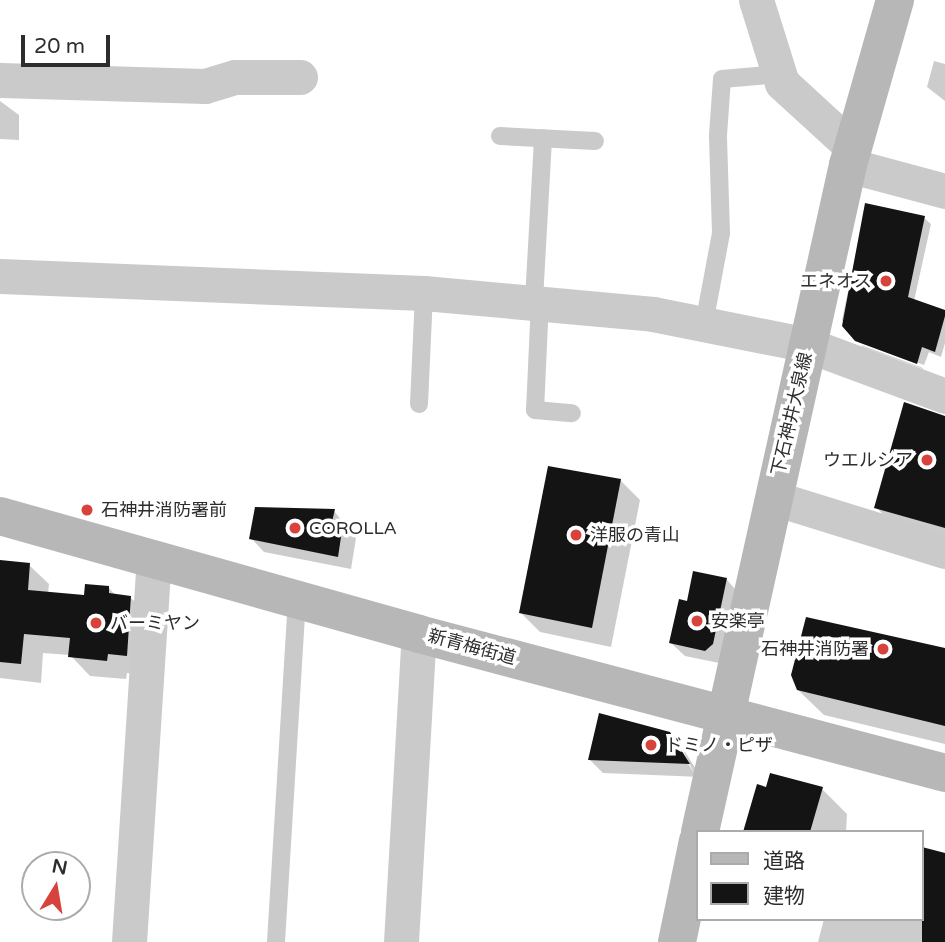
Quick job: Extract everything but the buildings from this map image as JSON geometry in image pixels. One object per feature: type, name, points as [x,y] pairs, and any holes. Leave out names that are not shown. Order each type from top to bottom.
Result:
[{"type":"main road","name":"下石神井大泉線","points":[[700,830],[851,156],[895,0]]},
{"type":"main road","name":"新青梅街道","points":[[0,516],[419,634],[945,773]]},
{"type":"main road","points":[[677,942],[696,851]]},
{"type":"street","points":[[756,0],[782,83],[851,156],[945,191]]},
{"type":"street","points":[[0,80],[205,86],[235,77],[300,76]]},
{"type":"street","points":[[0,275],[424,293],[537,301],[704,324],[808,345],[945,396]]},
{"type":"street","points":[[774,498],[945,551]]},
{"type":"street","points":[[129,942],[154,558]]},
{"type":"street","points":[[401,942],[419,634]]},
{"type":"lane","points":[[704,324],[721,233],[718,135],[722,79],[780,74]]},
{"type":"lane","points":[[500,136],[595,141]]},
{"type":"lane","points":[[543,138],[535,410],[572,413]]},
{"type":"lane","points":[[419,404],[424,293]]},
{"type":"lane","points":[[276,942],[297,600]]},
{"type":"place","name":"エネオス","points":[[886,281]]},
{"type":"place","name":"ウエルシア","points":[[927,460]]},
{"type":"place","name":"石神井消防署前","points":[[87,510]]},
{"type":"place","name":"COROLLA","points":[[295,528]]},
{"type":"place","name":"洋服の青山","points":[[576,535]]},
{"type":"place","name":"安楽亭","points":[[697,621]]},
{"type":"place","name":"バーミヤン","points":[[96,623]]},
{"type":"place","name":"石神井消防署","points":[[883,649]]},
{"type":"place","name":"ドミノ・ピザ","points":[[651,745]]}]
